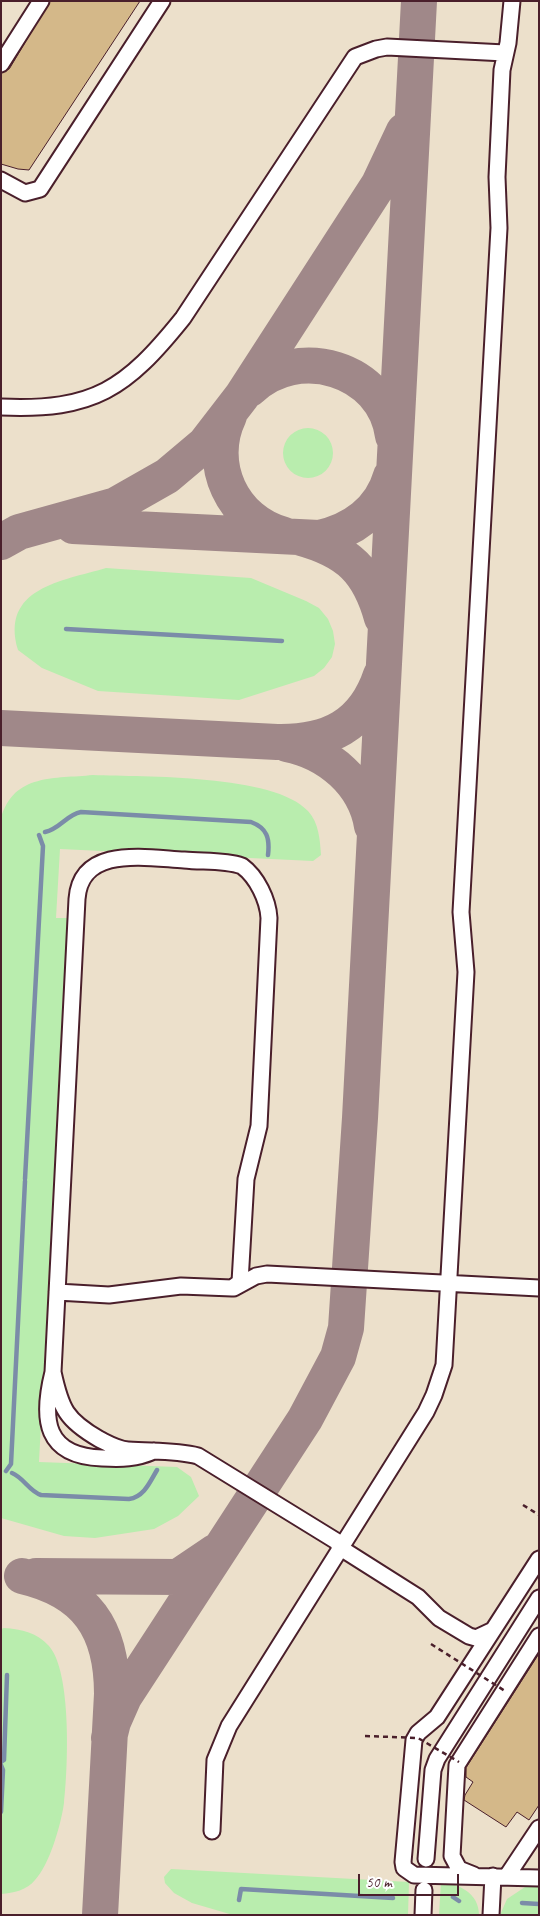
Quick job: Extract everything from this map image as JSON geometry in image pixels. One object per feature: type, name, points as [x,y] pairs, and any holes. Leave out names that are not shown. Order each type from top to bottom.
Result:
[{"type":"lane","points":[[1,64],[41,1]]},
{"type":"lane","points":[[1,180],[25,193],[40,189],[162,1]]},
{"type":"lane","points":[[212,1831],[215,1760],[228,1726],[434,1395],[446,1353],[466,972],[461,912],[499,228],[496,177],[502,70],[510,28],[512,1]]},
{"type":"lane","points":[[1,407],[47,408],[73,404],[93,397],[135,371],[153,354],[183,318],[355,57],[387,47],[505,53]]},
{"type":"lane","points":[[154,1450],[127,1459],[86,1458],[69,1452],[54,1436],[47,1417],[47,1395],[53,1372],[77,899],[80,881],[92,868],[109,860],[133,857],[242,866],[252,875],[266,900],[269,918],[259,1126],[246,1179],[241,1278],[239,1284],[232,1288]]},
{"type":"lane","points":[[57,1292],[109,1295],[181,1286],[232,1288],[256,1276],[267,1274],[539,1288]]},
{"type":"lane","points":[[53,1372],[62,1407],[66,1414],[81,1428],[119,1448],[184,1452],[210,1462],[418,1597],[438,1618],[476,1638],[493,1630]]},
{"type":"lane","points":[[539,1559],[437,1717],[418,1733],[412,1747],[404,1868],[414,1875],[539,1878]]},
{"type":"lane","points":[[426,1859],[433,1770],[437,1759],[539,1598]]},
{"type":"lane","points":[[475,1875],[459,1869],[452,1856],[457,1765],[539,1636]]},
{"type":"lane","points":[[490,1915],[500,1876],[539,1828]]},
{"type":"lane","points":[[423,1915],[424,1890]]},
{"type":"path","points":[[523,1505],[539,1515]]},
{"type":"path","points":[[431,1644],[505,1691]]},
{"type":"path","points":[[365,1736],[418,1738],[459,1762]]},
{"type":"shaded area","points":[[1,1],[539,1],[539,1915],[1,1915]]},
{"type":"green space","points":[[308,428],[317,430],[328,439],[333,453],[331,462],[322,473],[308,478],[299,476],[288,467],[283,453],[285,444],[294,433]]},
{"type":"green space","points":[[106,568],[251,578],[319,608],[328,619],[333,631],[335,644],[332,657],[324,668],[314,676],[239,700],[98,691],[42,668],[18,650],[15,629],[18,613],[26,600],[54,583]]},
{"type":"green space","points":[[93,775],[207,780],[267,790],[291,799],[308,811],[317,826],[321,855],[313,861],[60,849],[56,918],[67,918],[39,1462],[177,1467],[191,1477],[199,1496],[178,1516],[154,1529],[95,1538],[64,1536],[1,1518],[1,818],[7,803],[26,786],[51,778]]},
{"type":"green space","points":[[1,1629],[17,1629],[34,1635],[49,1646],[56,1659],[62,1677],[65,1698],[67,1768],[64,1803],[60,1822],[45,1864],[40,1873],[28,1886],[11,1893],[1,1894]]},
{"type":"green space","points":[[171,1869],[409,1882],[408,1915],[233,1915],[192,1903],[174,1893],[165,1883],[164,1877]]},
{"type":"green space","points":[[441,1882],[455,1885],[472,1895],[476,1901],[479,1915],[439,1915]]},
{"type":"green space","points":[[528,1885],[539,1886],[539,1915],[500,1915],[507,1899]]},
{"type":"building","points":[[50,1],[140,1],[29,170],[18,169],[1,164],[1,73],[9,69]]},
{"type":"building","points":[[539,1654],[539,1805],[529,1820],[517,1812],[506,1827],[464,1800],[473,1782],[466,1777],[466,1768]]},
{"type":"waterway","points":[[66,629],[282,641]]},
{"type":"waterway","points":[[45,832],[81,812],[251,822],[261,827],[266,834],[268,839],[268,855]]},
{"type":"waterway","points":[[25,1179],[43,846],[39,835]]},
{"type":"waterway","points":[[6,1471],[11,1464],[25,1181]]},
{"type":"waterway","points":[[12,1473],[33,1491],[41,1495],[129,1499],[143,1492],[157,1470]]},
{"type":"waterway","points":[[1,1762],[4,1760],[7,1675]]},
{"type":"waterway","points":[[1,1765],[3,1770],[1,1812]]},
{"type":"waterway","points":[[239,1900],[241,1889],[393,1898]]},
{"type":"waterway","points":[[453,1897],[459,1901]]},
{"type":"waterway","points":[[522,1903],[539,1904]]},
{"type":"taxiway","points":[[109,1738],[113,1722],[124,1697],[305,1419],[338,1357],[346,1328],[360,1118],[419,1]]},
{"type":"taxiway","points":[[1,542],[19,532],[116,505],[167,476],[205,444],[242,396],[379,184],[404,131]]},
{"type":"taxiway","points":[[250,389],[269,375],[291,367],[314,366],[336,370],[356,379],[373,393],[386,413],[393,436]]},
{"type":"taxiway","points":[[229,416],[223,434],[221,453],[223,471],[228,488],[238,504],[250,517],[266,528],[284,535]]},
{"type":"taxiway","points":[[73,526],[319,538],[343,530],[364,518],[380,499],[391,476]]},
{"type":"taxiway","points":[[301,538],[332,549],[354,565],[363,575],[370,588],[382,618]]},
{"type":"taxiway","points":[[1,728],[295,742],[328,735],[354,719],[374,693],[381,675]]},
{"type":"taxiway","points":[[287,744],[317,754],[342,772],[362,796],[372,826]]},
{"type":"taxiway","points":[[36,1576],[178,1577],[215,1552]]},
{"type":"taxiway","points":[[22,1576],[63,1591],[79,1603],[91,1616],[107,1650],[111,1671],[112,1694],[100,1915]]}]
